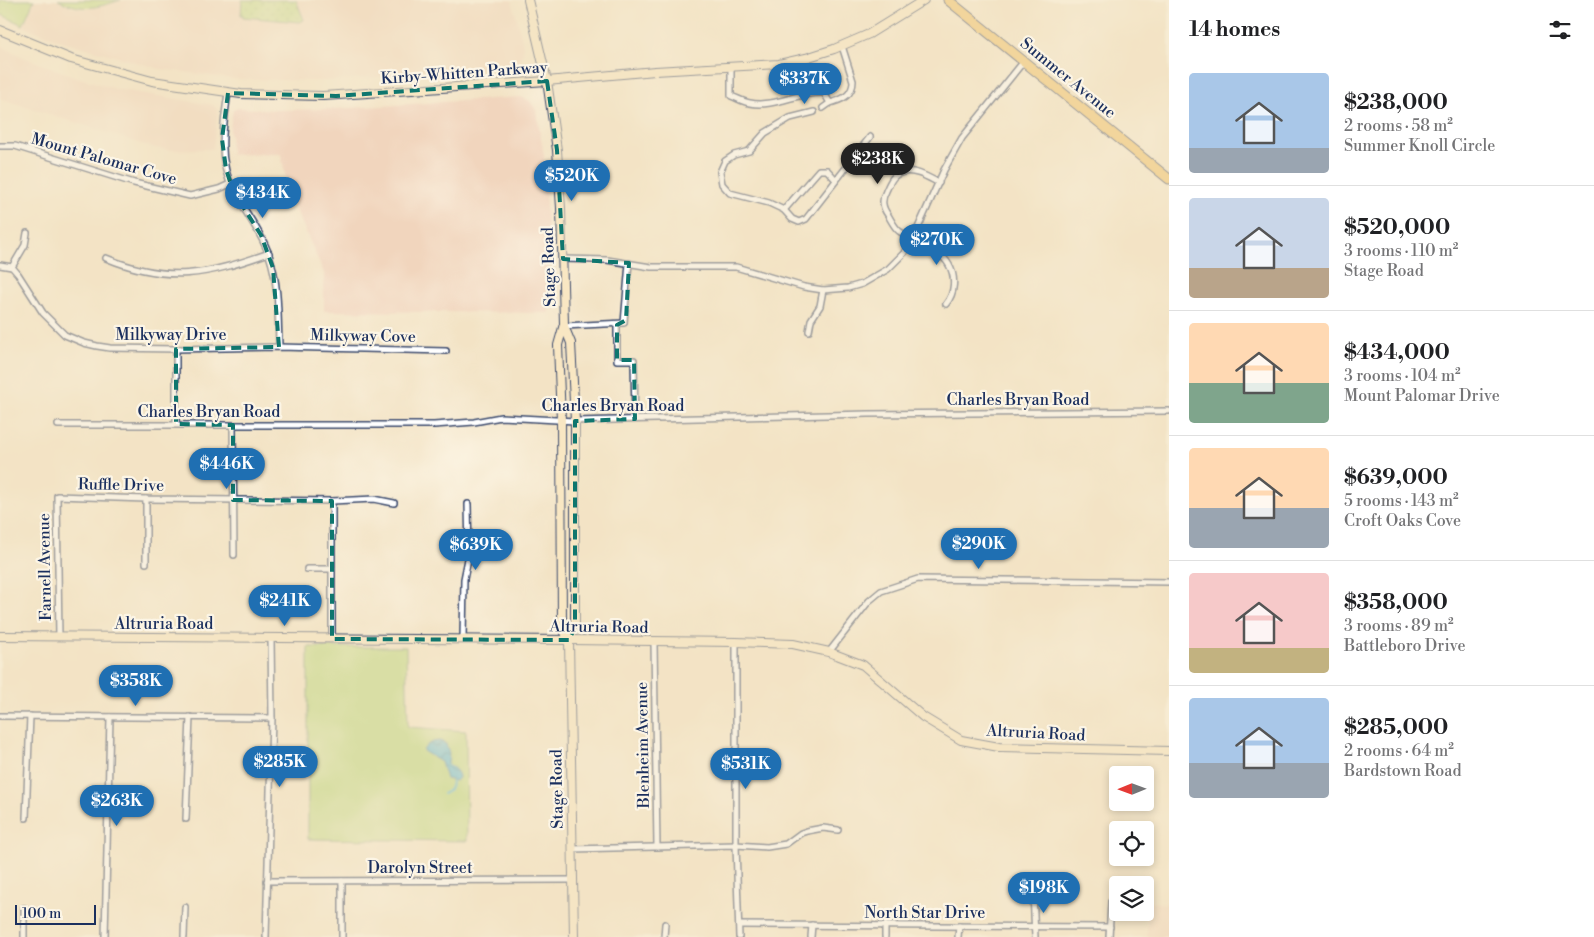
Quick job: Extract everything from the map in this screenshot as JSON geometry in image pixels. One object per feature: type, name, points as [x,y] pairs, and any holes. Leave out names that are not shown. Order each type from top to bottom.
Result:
[{"type":"main road","name":"Stage Road","points":[[528,0],[546,81],[557,150],[563,259],[564,326],[558,346],[561,420],[562,627],[569,640]]},
{"type":"main road","name":"Kirby-Whitten Parkway","points":[[0,30],[49,51],[114,72],[159,82],[228,93],[287,97],[336,96],[779,64],[806,58],[842,46],[869,34],[924,0]]},
{"type":"main road","name":"Summer Avenue","points":[[948,0],[1169,179]]},
{"type":"main road","name":"Stage Road","points":[[564,326],[571,343],[575,421],[575,627],[569,640],[574,937]]},
{"type":"main road","points":[[562,525],[575,525]]},
{"type":"main road","name":"Altruria Road","points":[[0,636],[569,640],[793,644],[829,652],[863,666],[923,716],[961,740],[999,748],[1169,751]]},
{"type":"street","points":[[823,108],[830,102],[840,100],[850,93],[853,87],[854,81],[842,46]]},
{"type":"street","points":[[563,259],[607,260],[651,267],[736,267],[804,288],[823,290],[855,286],[880,275],[896,263],[913,239],[962,138],[1024,61]]},
{"type":"street","points":[[731,66],[731,96],[749,103],[767,103],[814,92],[824,93],[830,102]]},
{"type":"street","points":[[228,93],[222,139],[224,160],[230,184],[261,235],[269,253],[278,305],[279,347]]},
{"type":"street","points":[[814,112],[790,118],[765,133],[749,151],[725,161],[720,172],[722,184],[730,193],[769,203],[784,210],[792,219],[798,222],[806,219],[870,137]]},
{"type":"street","name":"Mount Palomar Cove","points":[[0,146],[15,146],[134,182],[190,196],[219,189],[230,184]]},
{"type":"street","points":[[784,210],[819,170],[827,170],[836,180]]},
{"type":"street","points":[[939,183],[915,173],[902,172],[892,178],[882,203],[884,210],[896,228],[940,255],[948,264],[952,271],[953,287],[952,296],[946,304]]},
{"type":"street","points":[[0,265],[12,267],[24,247],[27,232]]},
{"type":"street","points":[[106,258],[127,267],[155,274],[180,275],[207,272],[269,253]]},
{"type":"street","points":[[564,326],[624,323],[626,320],[626,280],[629,263]]},
{"type":"street","name":"Milkyway Drive","points":[[12,267],[23,280],[43,312],[65,335],[84,343],[102,347],[176,349],[279,347]]},
{"type":"street","points":[[809,331],[811,320],[820,306],[823,290]]},
{"type":"street","points":[[617,324],[618,360],[634,360],[635,419]]},
{"type":"street","points":[[60,342],[65,335]]},
{"type":"street","name":"Milkyway Cove","points":[[279,347],[446,351]]},
{"type":"street","points":[[176,349],[176,424]]},
{"type":"street","name":"Charles Bryan Road","points":[[58,425],[434,425],[474,422],[501,417],[575,421],[859,414],[1169,411]]},
{"type":"street","points":[[233,425],[234,554]]},
{"type":"street","name":"Ruffle Drive","points":[[57,496],[332,501],[374,499],[394,504]]},
{"type":"street","name":"Farnell Avenue","points":[[57,496],[59,637]]},
{"type":"street","points":[[146,499],[146,563]]},
{"type":"street","points":[[332,501],[332,639]]},
{"type":"street","points":[[463,640],[464,579],[470,554],[468,504]]},
{"type":"street","points":[[307,569],[332,568]]},
{"type":"street","points":[[829,652],[869,601],[881,590],[918,579],[1169,582]]},
{"type":"street","points":[[266,937],[272,718],[271,638]]},
{"type":"street","name":"Blenheim Avenue","points":[[654,642],[657,847]]},
{"type":"street","points":[[736,642],[736,845],[739,937]]},
{"type":"street","points":[[0,716],[272,718]]},
{"type":"street","points":[[26,818],[30,716]]},
{"type":"street","points":[[105,937],[110,717]]},
{"type":"street","points":[[186,819],[190,717]]},
{"type":"street","points":[[572,849],[736,845],[768,847],[786,844],[807,831],[823,828],[838,830]]},
{"type":"street","name":"Darolyn Street","points":[[267,882],[572,880]]},
{"type":"street","points":[[342,881],[342,937]]},
{"type":"street","points":[[1033,892],[1035,937]]},
{"type":"street","points":[[184,937],[185,907]]},
{"type":"street","points":[[24,908],[24,937]]},
{"type":"street","points":[[1110,921],[1110,937]]},
{"type":"street","points":[[664,937],[665,924]]},
{"type":"street","name":"North Star Drive","points":[[740,925],[1110,927]]},
{"type":"street","points":[[811,937],[812,925]]},
{"type":"street","points":[[885,925],[885,937]]},
{"type":"street","points":[[958,926],[958,937]]},
{"type":"highlighted area","points":[[547,81],[557,150],[563,259],[629,263],[626,320],[617,325],[617,360],[634,360],[635,419],[575,421],[575,627],[569,640],[332,639],[332,501],[233,500],[233,425],[176,424],[176,349],[279,347],[273,268],[261,235],[233,191],[226,169],[222,139],[228,93],[336,96]]},
{"type":"shaded area","points":[[35,0],[55,0],[71,7],[84,9],[96,8],[126,0],[512,0],[522,40],[523,52],[519,62],[508,66],[330,81],[236,79],[160,69],[58,40],[24,26]]},
{"type":"shaded area","points":[[0,46],[25,58],[76,77],[116,89],[213,105],[218,111],[213,149],[170,150],[151,147],[0,98]]},
{"type":"shaded area","points":[[521,97],[530,101],[536,110],[544,156],[550,313],[324,311],[324,273],[289,194],[281,154],[231,154],[230,128],[233,110],[237,108],[280,110],[335,109]]},
{"type":"shaded area","points":[[1154,903],[1169,904],[1169,937],[1147,937],[1147,921],[1154,921]]},
{"type":"green space","points":[[0,0],[34,0],[23,25],[0,14]]},
{"type":"green space","points":[[58,0],[121,0],[90,8],[67,4]]},
{"type":"green space","points":[[242,0],[296,0],[304,20],[300,22],[243,17],[241,15]]},
{"type":"green space","points":[[308,647],[406,647],[408,727],[466,731],[467,841],[308,839]]},
{"type":"water","points":[[440,741],[446,744],[449,753],[448,764],[458,773],[459,778],[456,781],[446,779],[441,762],[423,751],[430,743]]},
{"type":"waterway","points":[[443,794],[450,789],[452,781]]}]
